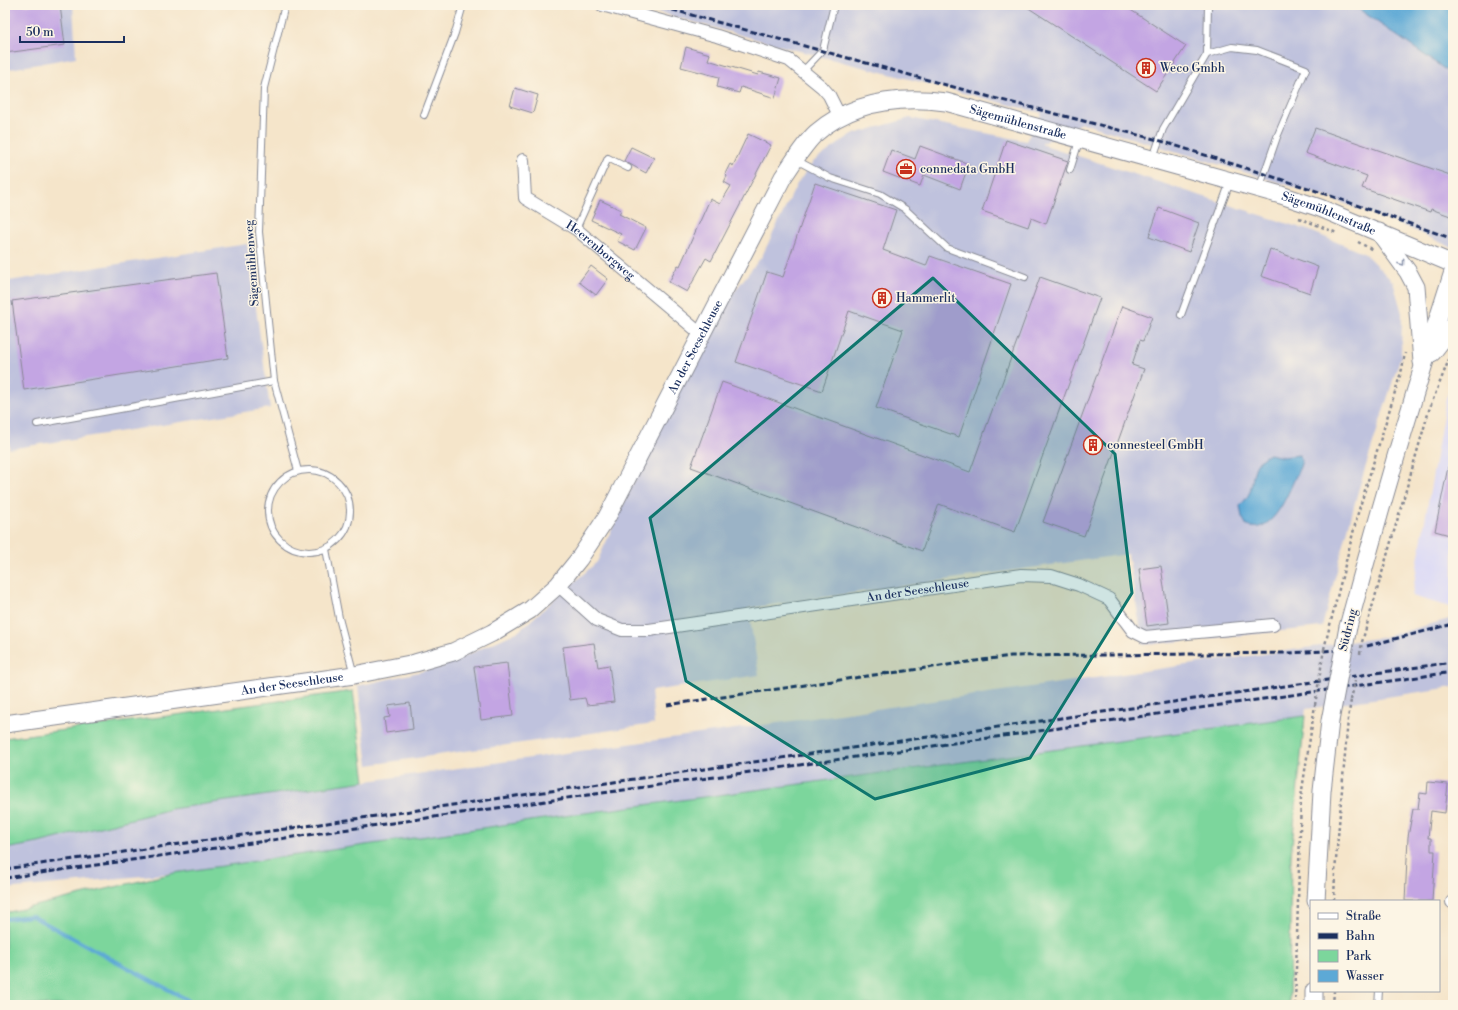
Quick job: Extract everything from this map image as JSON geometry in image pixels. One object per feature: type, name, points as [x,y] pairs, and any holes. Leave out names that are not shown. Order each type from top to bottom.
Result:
[{"type":"street","points":[[602,5],[717,36],[790,60],[822,88],[840,117]]},
{"type":"street","name":"Sägemühlenstraße","points":[[840,117],[868,105],[894,99],[920,99],[946,102],[1231,181],[1320,208],[1453,264]]},
{"type":"street","name":"An der Seeschleuse","points":[[5,724],[354,675],[415,663],[453,652],[492,633],[530,610],[558,585],[579,559],[607,517],[783,177],[816,133],[840,117]]},
{"type":"street","name":"Heerenborgweg","points":[[522,160],[525,198],[576,229],[701,334]]},
{"type":"street","points":[[1379,232],[1408,272],[1416,287],[1422,366]]},
{"type":"street","name":"Südring","points":[[1316,900],[1322,791],[1330,721],[1348,627],[1373,532],[1422,366],[1453,272]]},
{"type":"street","name":"Südring","points":[[1422,366],[1453,326]]},
{"type":"street","name":"An der Seeschleuse","points":[[558,585],[596,620],[622,630],[649,630],[1021,574],[1051,576],[1079,585],[1109,599],[1133,631],[1145,637],[1273,625]]},
{"type":"street","points":[[1314,992],[1314,1005]]},
{"type":"lane","name":"Sägemühlenweg","points":[[285,5],[264,88],[259,232],[274,381],[298,471]]},
{"type":"lane","points":[[424,115],[455,33],[463,5]]},
{"type":"lane","points":[[803,71],[823,50],[834,5]]},
{"type":"lane","points":[[1153,159],[1163,128],[1207,54],[1208,5]]},
{"type":"lane","points":[[1207,54],[1232,47],[1257,50],[1306,69],[1277,137],[1259,189]]},
{"type":"lane","points":[[1070,170],[1079,139]]},
{"type":"lane","points":[[576,229],[608,158],[628,168]]},
{"type":"lane","points":[[796,160],[830,178],[880,194],[905,209],[947,248],[1025,277]]},
{"type":"lane","points":[[1181,315],[1231,181]]},
{"type":"lane","points":[[37,424],[274,381]]},
{"type":"lane","points":[[298,471],[322,471],[338,481],[348,497],[350,517],[346,531],[337,542],[326,549],[312,553],[300,552],[285,546],[274,535],[268,515],[270,496],[280,482],[298,471]]},
{"type":"lane","points":[[326,549],[339,618],[354,675]]},
{"type":"lane","points":[[1378,1005],[1379,992]]},
{"type":"path","points":[[1298,218],[1341,235]]},
{"type":"path","points":[[1355,240],[1375,251]]},
{"type":"path","points":[[1295,1005],[1301,797],[1315,705],[1328,628],[1358,513],[1402,369],[1406,346]]},
{"type":"path","points":[[1362,642],[1430,407],[1447,362],[1453,352]]},
{"type":"path","points":[[1334,900],[1334,872],[1348,719],[1352,700]]},
{"type":"path","points":[[1333,1005],[1334,992]]},
{"type":"highlighted area","points":[[933,278],[1115,454],[1132,593],[1030,758],[875,799],[686,681],[650,518]]},
{"type":"shaded area","points":[[5,5],[73,5],[76,57],[5,70]]},
{"type":"shaded area","points":[[632,5],[1353,5],[1453,75],[1453,248],[1411,229],[1330,198],[1082,123],[1041,144],[1310,231],[1365,254],[1393,282],[1402,313],[1401,355],[1358,491],[1322,627],[1143,645],[1128,554],[748,608],[759,675],[651,691],[654,724],[368,765],[358,686],[441,667],[519,631],[597,562],[701,334],[762,256],[797,184],[813,162],[851,135],[910,118],[1026,141],[1042,113],[788,48]]},
{"type":"shaded area","points":[[247,244],[270,408],[9,449],[9,281]]},
{"type":"shaded area","points":[[1453,383],[1453,608],[1412,596],[1446,398]]},
{"type":"shaded area","points":[[1453,618],[1453,687],[1306,709],[1305,716],[585,813],[174,873],[5,889],[5,849],[38,843],[171,809],[1384,637]]},
{"type":"green space","points":[[353,691],[365,781],[171,809],[38,843],[5,849],[5,738]]},
{"type":"green space","points":[[1305,716],[1291,855],[1289,1005],[5,1005],[5,913],[174,873],[585,813]]},
{"type":"water","points":[[1353,5],[1453,5],[1453,75]]},
{"type":"water","points":[[1269,454],[1283,457],[1299,455],[1302,460],[1284,502],[1273,518],[1259,527],[1247,526],[1242,517],[1240,506],[1249,493],[1256,466]]},
{"type":"building","points":[[5,5],[60,5],[65,45],[5,53]]},
{"type":"building","name":"Weco Gmbh","points":[[1024,5],[1123,5],[1186,46],[1156,91]]},
{"type":"building","points":[[686,47],[710,54],[708,60],[758,75],[759,72],[781,78],[775,98],[741,87],[739,93],[717,87],[719,77],[681,67]]},
{"type":"building","points":[[515,88],[538,95],[533,113],[510,106]]},
{"type":"building","points":[[1315,128],[1453,176],[1453,217],[1431,209],[1430,212],[1362,188],[1367,176],[1305,153]]},
{"type":"building","points":[[748,134],[771,145],[711,261],[706,258],[687,292],[669,282],[678,265],[680,266],[710,199],[720,204],[731,186],[724,182],[727,176],[725,174],[730,164],[733,166]]},
{"type":"building","points":[[1006,140],[1068,161],[1046,224],[1031,218],[1028,227],[982,211]]},
{"type":"building","points":[[920,146],[969,164],[960,189],[924,175],[920,186],[883,172],[891,150],[915,159]]},
{"type":"building","points":[[631,147],[654,158],[646,173],[624,161]]},
{"type":"building","name":"Hammerlit","points":[[815,183],[896,210],[883,250],[926,266],[930,256],[1011,284],[959,437],[876,408],[903,330],[849,311],[822,391],[736,362],[767,272],[783,277]]},
{"type":"building","points":[[600,200],[621,210],[619,214],[646,228],[635,250],[617,241],[621,234],[591,220]]},
{"type":"building","points":[[1159,208],[1199,223],[1189,252],[1149,237]]},
{"type":"building","points":[[1270,249],[1318,267],[1310,293],[1261,276]]},
{"type":"building","points":[[591,266],[608,279],[596,295],[579,282]]},
{"type":"building","points":[[216,273],[228,358],[24,390],[12,301]]},
{"type":"building","points":[[1040,277],[1100,298],[1015,532],[939,504],[922,551],[691,467],[722,382],[970,472]]},
{"type":"building","name":"connesteel GmbH","points":[[1122,306],[1152,317],[1143,341],[1140,340],[1132,365],[1144,369],[1084,536],[1043,522]]},
{"type":"building","points":[[1448,467],[1453,467],[1453,536],[1435,531]]},
{"type":"building","points":[[1161,566],[1169,623],[1147,626],[1139,569]]},
{"type":"building","points":[[594,643],[598,667],[609,665],[614,702],[587,705],[585,698],[570,700],[563,647]]},
{"type":"building","points":[[507,663],[513,716],[481,720],[474,667]]},
{"type":"building","points":[[410,703],[413,729],[386,733],[384,718],[390,717],[388,706]]},
{"type":"building","points":[[1428,782],[1448,784],[1445,813],[1431,811],[1428,838],[1431,838],[1431,851],[1435,851],[1432,900],[1405,900],[1408,837],[1413,809],[1418,809],[1420,793],[1427,794]]},
{"type":"waterway","points":[[5,919],[32,916],[197,1005]]},
{"type":"railway","points":[[655,5],[990,97],[1158,140],[1308,188],[1453,239]]},
{"type":"railway","points":[[1367,646],[1453,624]]},
{"type":"railway","points":[[884,674],[1011,656],[1289,653],[1340,650]]},
{"type":"railway","points":[[5,869],[1453,662]]},
{"type":"railway","points":[[5,878],[1453,672]]},
{"type":"railway","points":[[667,705],[888,673]]},
{"type":"place","name":"Weco Gmbh","points":[[1146,68]]},
{"type":"place","name":"connedata GmbH","points":[[906,169]]},
{"type":"place","name":"Hammerlit","points":[[882,298]]},
{"type":"place","name":"connesteel GmbH","points":[[1093,445]]}]
